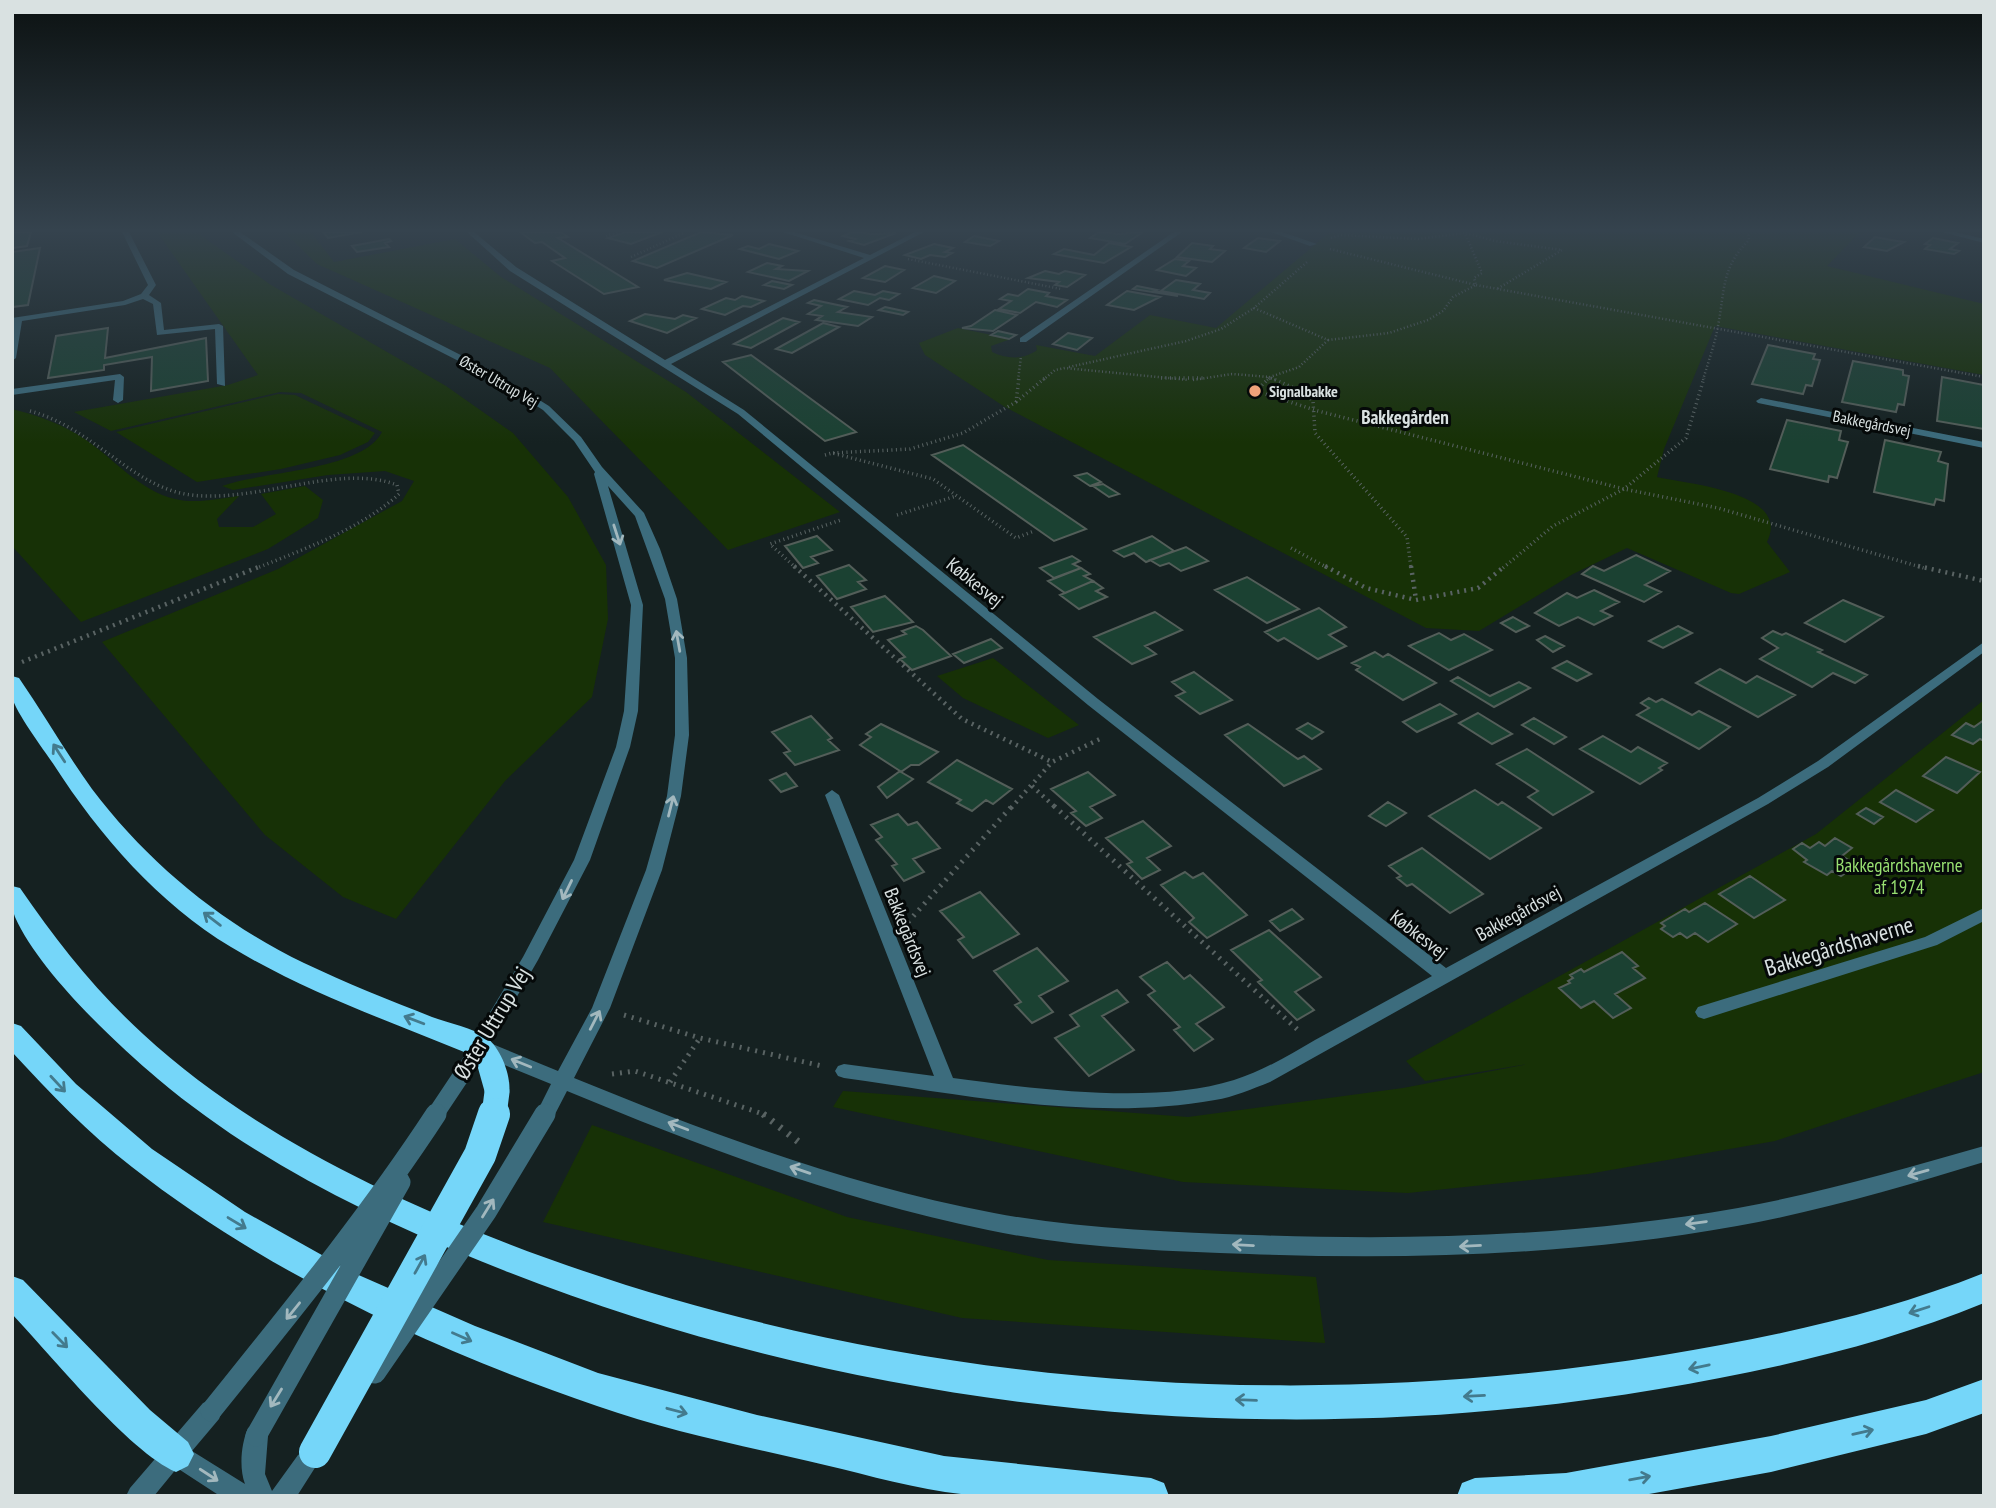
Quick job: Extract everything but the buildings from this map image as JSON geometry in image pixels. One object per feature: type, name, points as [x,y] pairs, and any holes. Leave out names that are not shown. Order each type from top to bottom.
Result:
[{"type":"highway","points":[[12,682],[95,808],[150,866],[199,909],[237,938],[313,979],[478,1046],[491,1066],[497,1092],[493,1120],[480,1156],[311,1458]]},
{"type":"highway","points":[[12,894],[35,933],[88,999],[159,1065],[260,1138],[356,1194],[483,1252],[627,1304],[787,1346],[958,1378],[1138,1396],[1320,1403],[1499,1395],[1669,1373],[1827,1339],[1984,1288]]},
{"type":"highway","points":[[12,1034],[66,1093],[142,1158],[234,1222],[343,1284],[469,1340],[598,1390],[783,1438],[944,1474],[1151,1496]]},
{"type":"highway","points":[[12,1291],[138,1422],[176,1454]]},
{"type":"highway","points":[[1475,1496],[1566,1491],[1771,1454],[1926,1417],[1984,1396]]},
{"type":"street","points":[[12,358],[15,320],[127,302]]},
{"type":"street","points":[[156,302],[160,333],[219,326],[222,384]]},
{"type":"street","name":"Øster Uttrup Vej","points":[[282,1496],[411,1324],[486,1212],[564,1081],[601,1008],[654,870],[674,796],[683,709],[681,658],[673,611],[640,514],[598,469],[578,439],[546,408],[493,375],[351,302]]},
{"type":"street","name":"Købkesvej","points":[[567,302],[741,412],[1125,727],[1446,977]]},
{"type":"street","points":[[666,363],[784,302]]},
{"type":"street","points":[[1023,341],[1078,302]]},
{"type":"street","points":[[12,392],[120,377],[118,400]]},
{"type":"street","name":"Bakkegårdsvej","points":[[1761,401],[1984,445]]},
{"type":"street","name":"Øster Uttrup Vej","points":[[138,1496],[176,1454],[325,1270],[396,1175],[458,1080],[530,960],[582,860],[623,747],[631,711],[637,605],[598,469]]},
{"type":"street","name":"Bakkegårdsvej","points":[[844,1071],[1043,1095],[1134,1100],[1214,1093],[1264,1077],[1763,801],[1823,764],[1984,646]]},
{"type":"street","name":"Bakkegårdsvej","points":[[832,795],[946,1084]]},
{"type":"street","name":"Bakkegårdshaverne","points":[[1704,1012],[1931,941],[1984,914]]},
{"type":"street","points":[[478,1046],[742,1150],[858,1189],[1005,1222],[1122,1240],[1354,1250],[1474,1246],[1569,1237],[1700,1223],[1804,1202],[1984,1154]]},
{"type":"street","points":[[262,1496],[253,1474],[256,1436],[458,1080]]},
{"type":"street","points":[[176,1454],[242,1496]]},
{"type":"path","points":[[801,462],[832,453],[911,449],[963,433],[1016,402],[1055,370],[1186,341],[1221,328],[1259,302]]},
{"type":"path","points":[[1254,307],[1328,340],[1389,333],[1428,320],[1443,311],[1449,302]]},
{"type":"path","points":[[1571,302],[1984,377]]},
{"type":"path","points":[[1291,548],[1366,588],[1416,600],[1478,588],[1553,526],[1624,489],[1686,438],[1718,329],[1722,302]]},
{"type":"path","points":[[1328,340],[1299,367],[1270,378],[1257,390],[1259,393],[1318,411],[1624,489],[1718,508],[1932,570],[1984,581]]},
{"type":"path","points":[[1016,402],[1023,341]]},
{"type":"path","points":[[1065,368],[1192,380],[1232,374],[1270,378],[1303,392],[1318,411],[1315,433],[1406,537],[1416,600]]},
{"type":"path","points":[[12,666],[311,546],[387,505],[399,494],[397,485],[383,479],[366,477],[214,497],[188,496],[154,484],[91,437],[53,415],[22,410]]},
{"type":"path","points":[[832,453],[933,479],[1016,538],[1034,531]]},
{"type":"path","points":[[875,523],[956,496]]},
{"type":"path","points":[[861,512],[771,544],[962,719],[1052,762]]},
{"type":"path","points":[[890,942],[1052,762],[1125,727]]},
{"type":"path","points":[[1032,786],[1318,1048]]},
{"type":"path","points":[[601,1008],[700,1038],[844,1071]]},
{"type":"path","points":[[670,1082],[700,1038]]},
{"type":"path","points":[[564,1081],[635,1071],[764,1114],[806,1147]]},
{"type":"green space","points":[[207,302],[301,302],[446,386],[513,433],[568,497],[606,565],[608,619],[592,697],[505,781],[396,919],[343,897],[265,835],[102,642],[278,569],[402,501],[414,481],[385,471],[328,475],[233,490],[222,486],[309,468],[354,455],[371,445],[382,432],[301,393],[280,392],[111,431],[74,412],[228,385],[258,375]]},
{"type":"green space","points":[[403,302],[542,302],[686,392],[840,512],[728,550],[550,368]]},
{"type":"green space","points":[[1246,302],[1977,302],[1984,304],[1984,375],[1715,326],[1664,449],[1657,477],[1712,487],[1751,501],[1765,512],[1771,525],[1767,542],[1790,572],[1739,594],[1731,593],[1627,548],[1573,574],[1479,631],[1426,628],[1005,407],[925,355],[919,343],[958,328],[1011,339],[991,346],[992,352],[1003,356],[1026,356],[1037,350],[1036,345],[1095,356],[1150,315],[1216,328]]},
{"type":"green space","points":[[278,394],[295,395],[375,433],[368,442],[340,455],[281,469],[197,482],[116,432]]},
{"type":"green space","points":[[12,409],[50,421],[77,434],[139,482],[162,495],[191,501],[239,496],[217,519],[219,527],[253,527],[276,514],[261,494],[305,486],[323,500],[318,518],[268,549],[81,622],[12,546]]},
{"type":"green space","points":[[993,658],[1079,725],[1048,738],[963,698],[937,676]]},
{"type":"green space","name":"Bakkegårdshaverne af 1974","points":[[1984,700],[1984,1072],[1775,1141],[1588,1174],[1408,1193],[1183,1182],[833,1107],[843,1091],[1188,1117],[1403,1088],[1528,1064],[1425,1081],[1406,1061],[1816,834]]},
{"type":"green space","points":[[592,1125],[847,1217],[1048,1260],[1316,1277],[1325,1343],[962,1318],[543,1222]]},
{"type":"place","name":"Signalbakke","points":[[1255,391]]},
{"type":"district","name":"Bakkegården","points":[[1405,417]]}]
